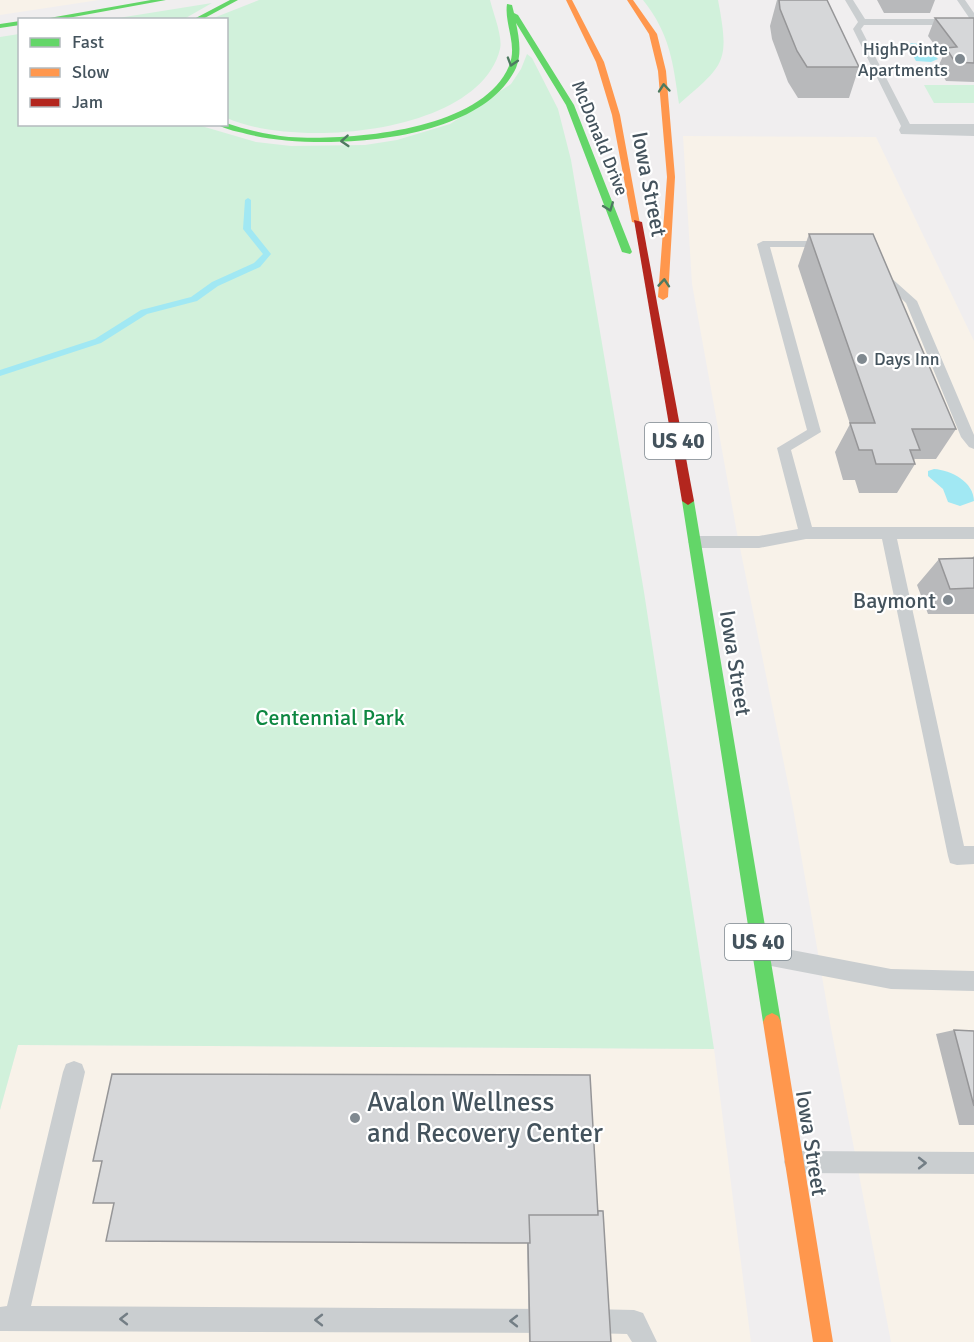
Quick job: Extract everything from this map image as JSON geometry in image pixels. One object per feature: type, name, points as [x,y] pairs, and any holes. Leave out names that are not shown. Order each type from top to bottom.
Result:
[{"type":"main road","points":[[50,18],[120,3],[163,0]]},
{"type":"main road","points":[[199,18],[235,0]]},
{"type":"main road","name":"Iowa Street","points":[[569,0],[600,62],[612,102],[660,341],[695,542],[822,1342]]},
{"type":"main road","points":[[630,0],[653,34],[659,52],[665,98],[671,177],[660,341]]},
{"type":"main road","points":[[225,126],[254,135],[284,140],[345,142],[400,133],[454,116],[496,90],[508,76],[516,48],[507,2]]},
{"type":"main road","name":"McDonald Drive","points":[[507,2],[557,80],[570,105],[660,341]]},
{"type":"main road","points":[[0,26],[18,23]]},
{"type":"street","points":[[908,130],[974,130]]},
{"type":"lane","points":[[849,0],[862,22]]},
{"type":"lane","points":[[961,0],[974,20]]},
{"type":"lane","points":[[862,22],[974,20]]},
{"type":"lane","points":[[862,22],[857,29],[908,130]]},
{"type":"lane","points":[[806,533],[784,448],[814,432],[763,244],[832,244],[840,248]]},
{"type":"lane","points":[[866,260],[911,301],[968,437],[974,444]]},
{"type":"lane","points":[[695,542],[759,542],[806,533],[974,533]]},
{"type":"lane","points":[[888,533],[957,856],[974,855]]},
{"type":"lane","points":[[760,954],[891,979],[974,981]]},
{"type":"lane","points":[[74,1072],[8,1319],[634,1322],[645,1342]]},
{"type":"lane","points":[[794,1162],[974,1163]]},
{"type":"shaded area","points":[[0,0],[99,0],[0,15]]},
{"type":"shaded area","points":[[683,136],[876,137],[974,341],[974,1342],[891,1342],[830,1023],[793,808],[737,533],[692,284]]},
{"type":"shaded area","points":[[18,1045],[714,1049],[751,1342],[0,1342],[0,1110]]},
{"type":"green space","points":[[259,0],[490,0],[501,44],[485,78],[458,100],[422,117],[381,127],[337,132],[295,132],[257,127],[228,118],[228,18],[214,18]]},
{"type":"green space","points":[[643,0],[718,0],[723,37],[720,61],[706,80],[679,104],[665,37]]},
{"type":"green space","points":[[212,3],[186,18],[118,18]]},
{"type":"green space","name":"Centennial Park","points":[[18,34],[18,126],[201,126],[256,142],[291,146],[365,145],[397,140],[450,124],[511,84],[527,54],[532,58],[558,109],[571,160],[644,592],[714,1049],[18,1045],[0,1110],[0,37]]},
{"type":"green space","points":[[924,85],[974,85],[974,103],[934,103]]},
{"type":"water","points":[[912,43],[925,45],[938,59],[931,62],[916,61],[907,45]]},
{"type":"water","points":[[934,469],[960,478],[970,488],[974,501],[960,506],[948,502],[943,489],[928,476],[928,471]]},
{"type":"building","points":[[779,0],[827,0],[859,67],[807,67],[797,51],[780,9]]},
{"type":"building","points":[[935,18],[974,18],[974,63],[955,62],[946,48],[957,47]]},
{"type":"building","points":[[809,234],[873,234],[956,429],[912,429],[920,450],[910,450],[915,464],[876,464],[872,450],[859,450],[850,423],[875,423]]},
{"type":"building","points":[[974,558],[974,588],[950,589],[939,559]]},
{"type":"building","points":[[954,1030],[974,1031],[974,1106]]},
{"type":"building","name":"Avalon Wellness and Recovery Center","points":[[112,1074],[590,1075],[598,1215],[529,1215],[530,1243],[106,1241],[114,1203],[93,1203],[102,1161],[93,1161]]},
{"type":"building","points":[[598,1211],[603,1211],[611,1342],[530,1342],[529,1215],[598,1215]]},
{"type":"waterway","points":[[0,373],[98,341],[144,312],[194,299],[215,284],[257,265],[267,254],[247,229],[248,200]]},
{"type":"traffic: fast","points":[[53,18],[163,0]]},
{"type":"traffic: fast","points":[[199,18],[235,0]]},
{"type":"traffic: fast","points":[[227,126],[287,139],[343,140],[412,130],[445,121],[474,107],[497,90],[512,68],[516,45],[509,5]]},
{"type":"traffic: fast","points":[[515,15],[570,105],[627,252]]},
{"type":"traffic: fast","points":[[0,26],[18,23]]},
{"type":"traffic: fast","points":[[688,501],[772,1022]]},
{"type":"traffic: slow","points":[[569,0],[600,62],[616,115],[637,222]]},
{"type":"traffic: slow","points":[[630,0],[653,34],[662,71],[671,177],[663,297]]},
{"type":"traffic: slow","points":[[772,1022],[823,1342]]},
{"type":"traffic: jam","points":[[637,222],[688,501]]},
{"type":"place","name":"HighPointe Apartments","points":[[960,59]]},
{"type":"place","name":"Days Inn","points":[[862,359]]},
{"type":"place","name":"Baymont","points":[[948,600]]},
{"type":"place","name":"Avalon Wellness and Recovery Center","points":[[355,1118]]}]
